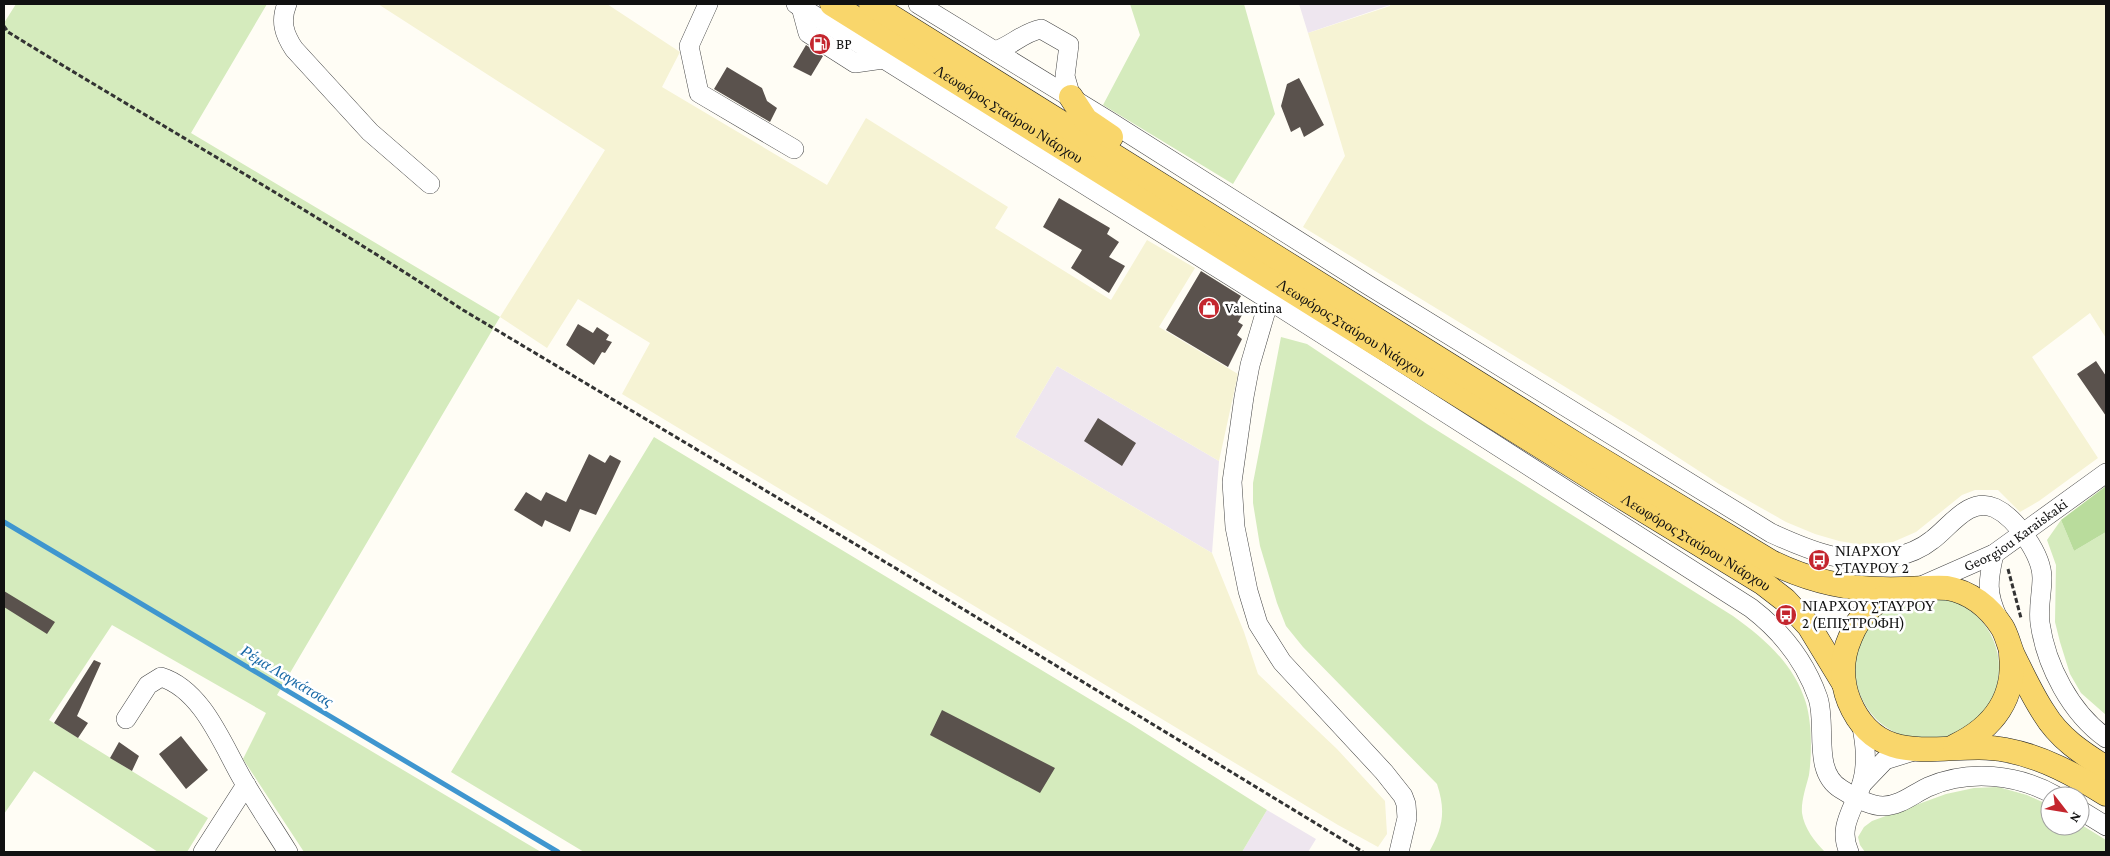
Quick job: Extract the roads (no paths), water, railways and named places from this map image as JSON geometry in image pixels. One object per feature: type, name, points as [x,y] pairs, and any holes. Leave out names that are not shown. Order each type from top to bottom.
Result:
[{"type":"main road","name":"Λεωφόρος Σταύρου Νιάρχου","points":[[832,4],[1762,583],[1785,600],[1809,626],[1843,682],[1851,706],[1861,722],[1887,742],[1917,750],[1987,746],[2023,754],[2056,766],[2106,794]]},
{"type":"main road","name":"Λεωφόρος Σταύρου Νιάρχου","points":[[871,4],[1770,562],[1800,575],[1831,584],[1880,590],[1947,588],[1966,594],[1982,605],[2006,637],[2028,686],[2056,730],[2075,748],[2106,768]]},
{"type":"main road","points":[[1070,98],[1086,120],[1155,168],[1181,198]]},
{"type":"main road","name":"Λεωφόρος Σταύρου Νιάρχου","points":[[1843,682],[1843,667],[1847,647],[1854,628],[1862,616],[1879,600],[1914,588]]},
{"type":"main road","name":"Λεωφόρος Σταύρου Νιάρχου","points":[[1952,747],[1982,731],[1999,710],[2009,688],[2011,676],[2006,637]]},
{"type":"street","points":[[287,4],[283,29],[286,38],[294,49],[370,132],[430,184]]},
{"type":"street","points":[[708,4],[689,46],[700,93],[794,150]]},
{"type":"street","points":[[798,6],[1269,300],[1727,592],[1763,617],[1793,650],[1813,685],[1821,711],[1824,766],[1828,777],[1840,789],[1859,790],[1871,804],[1887,806],[1949,780],[1987,776],[2026,782],[2040,789]]},
{"type":"street","points":[[924,6],[1376,290],[1715,499],[1771,533],[1790,542],[1831,556],[1852,560],[1890,558],[1925,545],[1966,511],[1984,506],[1993,507],[2003,512],[2010,518],[2035,551],[2042,571],[2039,608],[2040,623],[2058,679],[2083,716],[2106,738]]},
{"type":"street","points":[[995,51],[1041,28],[1069,45],[1065,76],[1070,98]]},
{"type":"street","points":[[1269,300],[1248,373],[1232,482],[1235,527],[1248,591],[1258,624],[1282,662],[1384,772],[1403,796],[1406,804],[1407,818],[1399,852]]},
{"type":"street","name":"Georgiou Karaiskaki","points":[[1914,588],[1994,554],[2106,473]]},
{"type":"street","points":[[1994,554],[1988,589],[1992,605],[2006,637]]},
{"type":"street","points":[[126,719],[148,686],[161,677],[169,680],[190,695],[218,732],[246,785],[288,852]]},
{"type":"street","points":[[1849,852],[1845,842],[1844,831],[1859,790],[1865,751],[1861,722]]},
{"type":"street","points":[[1859,790],[1876,767],[1885,760],[1917,750]]},
{"type":"street","points":[[203,852],[246,785]]},
{"type":"street","points":[[2090,816],[2106,826]]},
{"type":"waterway","name":"Ρέμα Λαγκάτσας","points":[[4,522],[558,852]]},
{"type":"place","name":"BP","points":[[820,44]]},
{"type":"place","name":"Valentina","points":[[1209,308]]},
{"type":"place","name":"ΝΙΑΡΧΟΥ ΣΤΑΥΡΟΥ 2","points":[[1819,560]]},
{"type":"place","name":"ΝΙΑΡΧΟΥ ΣΤΑΥΡΟΥ 2 (ΕΠΙΣΤΡΟΦΗ)","points":[[1786,615]]}]
